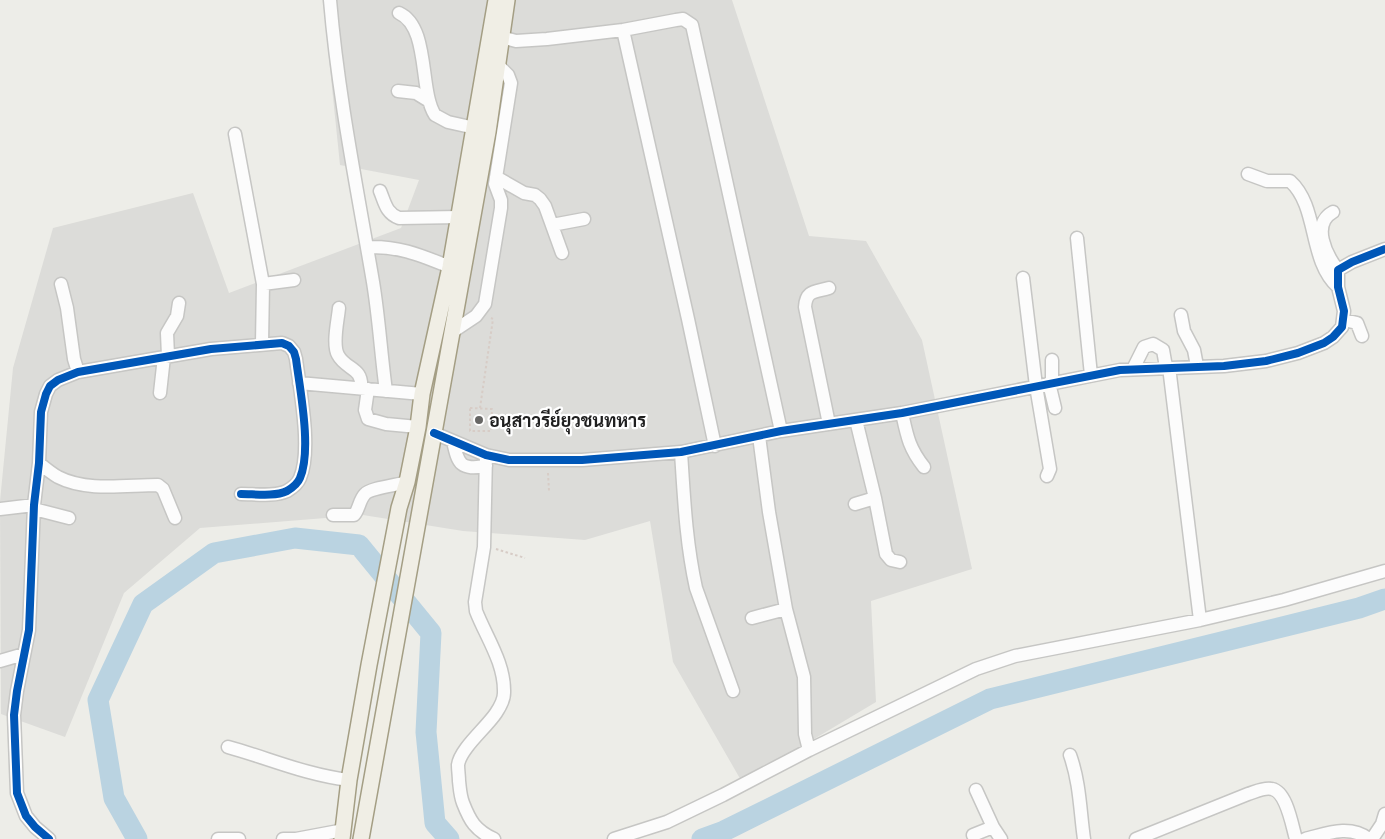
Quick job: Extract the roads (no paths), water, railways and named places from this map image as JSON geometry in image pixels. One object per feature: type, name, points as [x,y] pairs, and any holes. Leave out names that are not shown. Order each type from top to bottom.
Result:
[{"type":"main road","points":[[342,834],[349,780],[369,665],[399,508],[407,482],[418,427],[422,394],[450,267],[496,0]]},
{"type":"main road","points":[[361,839],[488,132],[507,0]]},
{"type":"street","points":[[330,0],[334,51],[376,304],[386,391]]},
{"type":"street","points":[[399,13],[406,16],[410,21],[416,36],[424,63],[432,111],[440,119],[475,128]]},
{"type":"street","points":[[501,37],[516,42],[623,30],[683,19],[692,25],[781,431]]},
{"type":"street","points":[[623,30],[715,446]]},
{"type":"street","points":[[452,332],[476,316],[484,304],[501,208],[501,200],[495,187],[510,83],[508,75],[498,65]]},
{"type":"street","points":[[398,91],[416,93],[429,100]]},
{"type":"street","points":[[235,134],[263,284],[262,343]]},
{"type":"street","points":[[1248,174],[1267,180],[1290,181],[1294,185],[1306,207],[1324,268],[1329,278],[1338,288]]},
{"type":"street","points":[[496,178],[540,199],[545,206],[562,253]]},
{"type":"street","points":[[380,191],[392,215],[400,218],[459,217]]},
{"type":"street","points":[[453,441],[456,455],[463,466],[468,468],[486,460],[582,460],[681,452],[781,431],[902,413],[1120,370],[1224,366],[1298,353],[1324,344],[1333,338],[1342,328],[1344,320],[1338,288],[1338,270],[1327,250],[1322,234],[1324,219],[1333,212]]},
{"type":"street","points":[[552,225],[584,219]]},
{"type":"street","points":[[1077,238],[1090,375]]},
{"type":"street","points":[[367,247],[386,246],[405,249],[450,267]]},
{"type":"street","points":[[1338,270],[1352,262],[1385,249]]},
{"type":"street","points":[[1023,278],[1046,384],[1055,408]]},
{"type":"street","points":[[263,284],[294,280]]},
{"type":"street","points":[[61,284],[78,372]]},
{"type":"street","points":[[829,288],[808,295],[805,307],[829,424]]},
{"type":"street","points":[[160,393],[166,356],[166,333],[176,316],[179,303]]},
{"type":"street","points":[[338,308],[335,346],[344,362],[362,380],[365,410],[368,419],[386,424],[418,427]]},
{"type":"street","points":[[1181,315],[1184,331],[1194,350],[1198,366]]},
{"type":"street","points":[[1344,320],[1356,322],[1362,336]]},
{"type":"street","points":[[49,839],[26,816],[17,793],[14,715],[29,630],[34,507],[39,463],[41,412],[50,386],[58,380],[78,372],[166,356],[262,343],[282,343],[289,346],[294,352],[296,359],[305,441],[300,478],[293,487],[285,492],[275,494],[241,494]]},
{"type":"street","points":[[1133,369],[1144,348],[1153,344],[1163,350],[1168,367],[1200,620]]},
{"type":"street","points":[[1047,476],[1050,468],[1046,384],[1052,360]]},
{"type":"street","points":[[299,383],[422,394]]},
{"type":"street","points":[[902,413],[909,443],[924,467]]},
{"type":"street","points":[[856,420],[875,498],[886,554],[891,560],[900,562]]},
{"type":"street","points":[[434,433],[453,441],[486,460]]},
{"type":"street","points":[[758,436],[786,610],[804,677],[805,734],[809,750]]},
{"type":"street","points":[[681,452],[684,512],[696,588],[733,691]]},
{"type":"street","points":[[486,460],[484,547],[477,587],[476,610],[497,658],[505,694],[501,706],[490,723],[464,752],[458,764],[460,794],[472,824],[485,835],[494,839]]},
{"type":"street","points":[[39,463],[58,477],[90,487],[158,485],[163,489],[175,518]]},
{"type":"street","points":[[333,515],[355,514],[360,501],[368,491],[407,482]]},
{"type":"street","points":[[855,504],[875,498]]},
{"type":"street","points":[[0,509],[34,507],[69,518]]},
{"type":"street","points":[[614,839],[667,822],[724,795],[809,750],[976,669],[1015,656],[1200,620],[1284,600],[1385,571]]},
{"type":"street","points":[[752,618],[786,610]]},
{"type":"street","points":[[0,660],[24,654]]},
{"type":"street","points":[[228,747],[312,774],[349,780]]},
{"type":"street","points":[[1070,756],[1075,770],[1080,797],[1084,839]]},
{"type":"street","points":[[1136,839],[1263,789],[1277,791],[1282,797],[1288,808],[1296,839]]},
{"type":"street","points":[[976,790],[993,827],[1001,839]]},
{"type":"street","points":[[1304,839],[1330,832],[1354,831],[1370,839],[1382,824],[1385,814]]},
{"type":"street","points":[[973,835],[993,827]]},
{"type":"street","points":[[282,839],[342,834]]},
{"type":"street","points":[[218,839],[239,839]]},
{"type":"waterway","points":[[137,839],[114,798],[98,700],[143,604],[214,553],[295,538],[359,545],[431,633],[426,732],[435,823],[449,839]]},
{"type":"waterway","points":[[702,839],[724,831],[990,699],[1359,608],[1385,599]]},
{"type":"place","name":"อนุสาวรีย์ยุวชนทหาร","points":[[479,420]]}]
